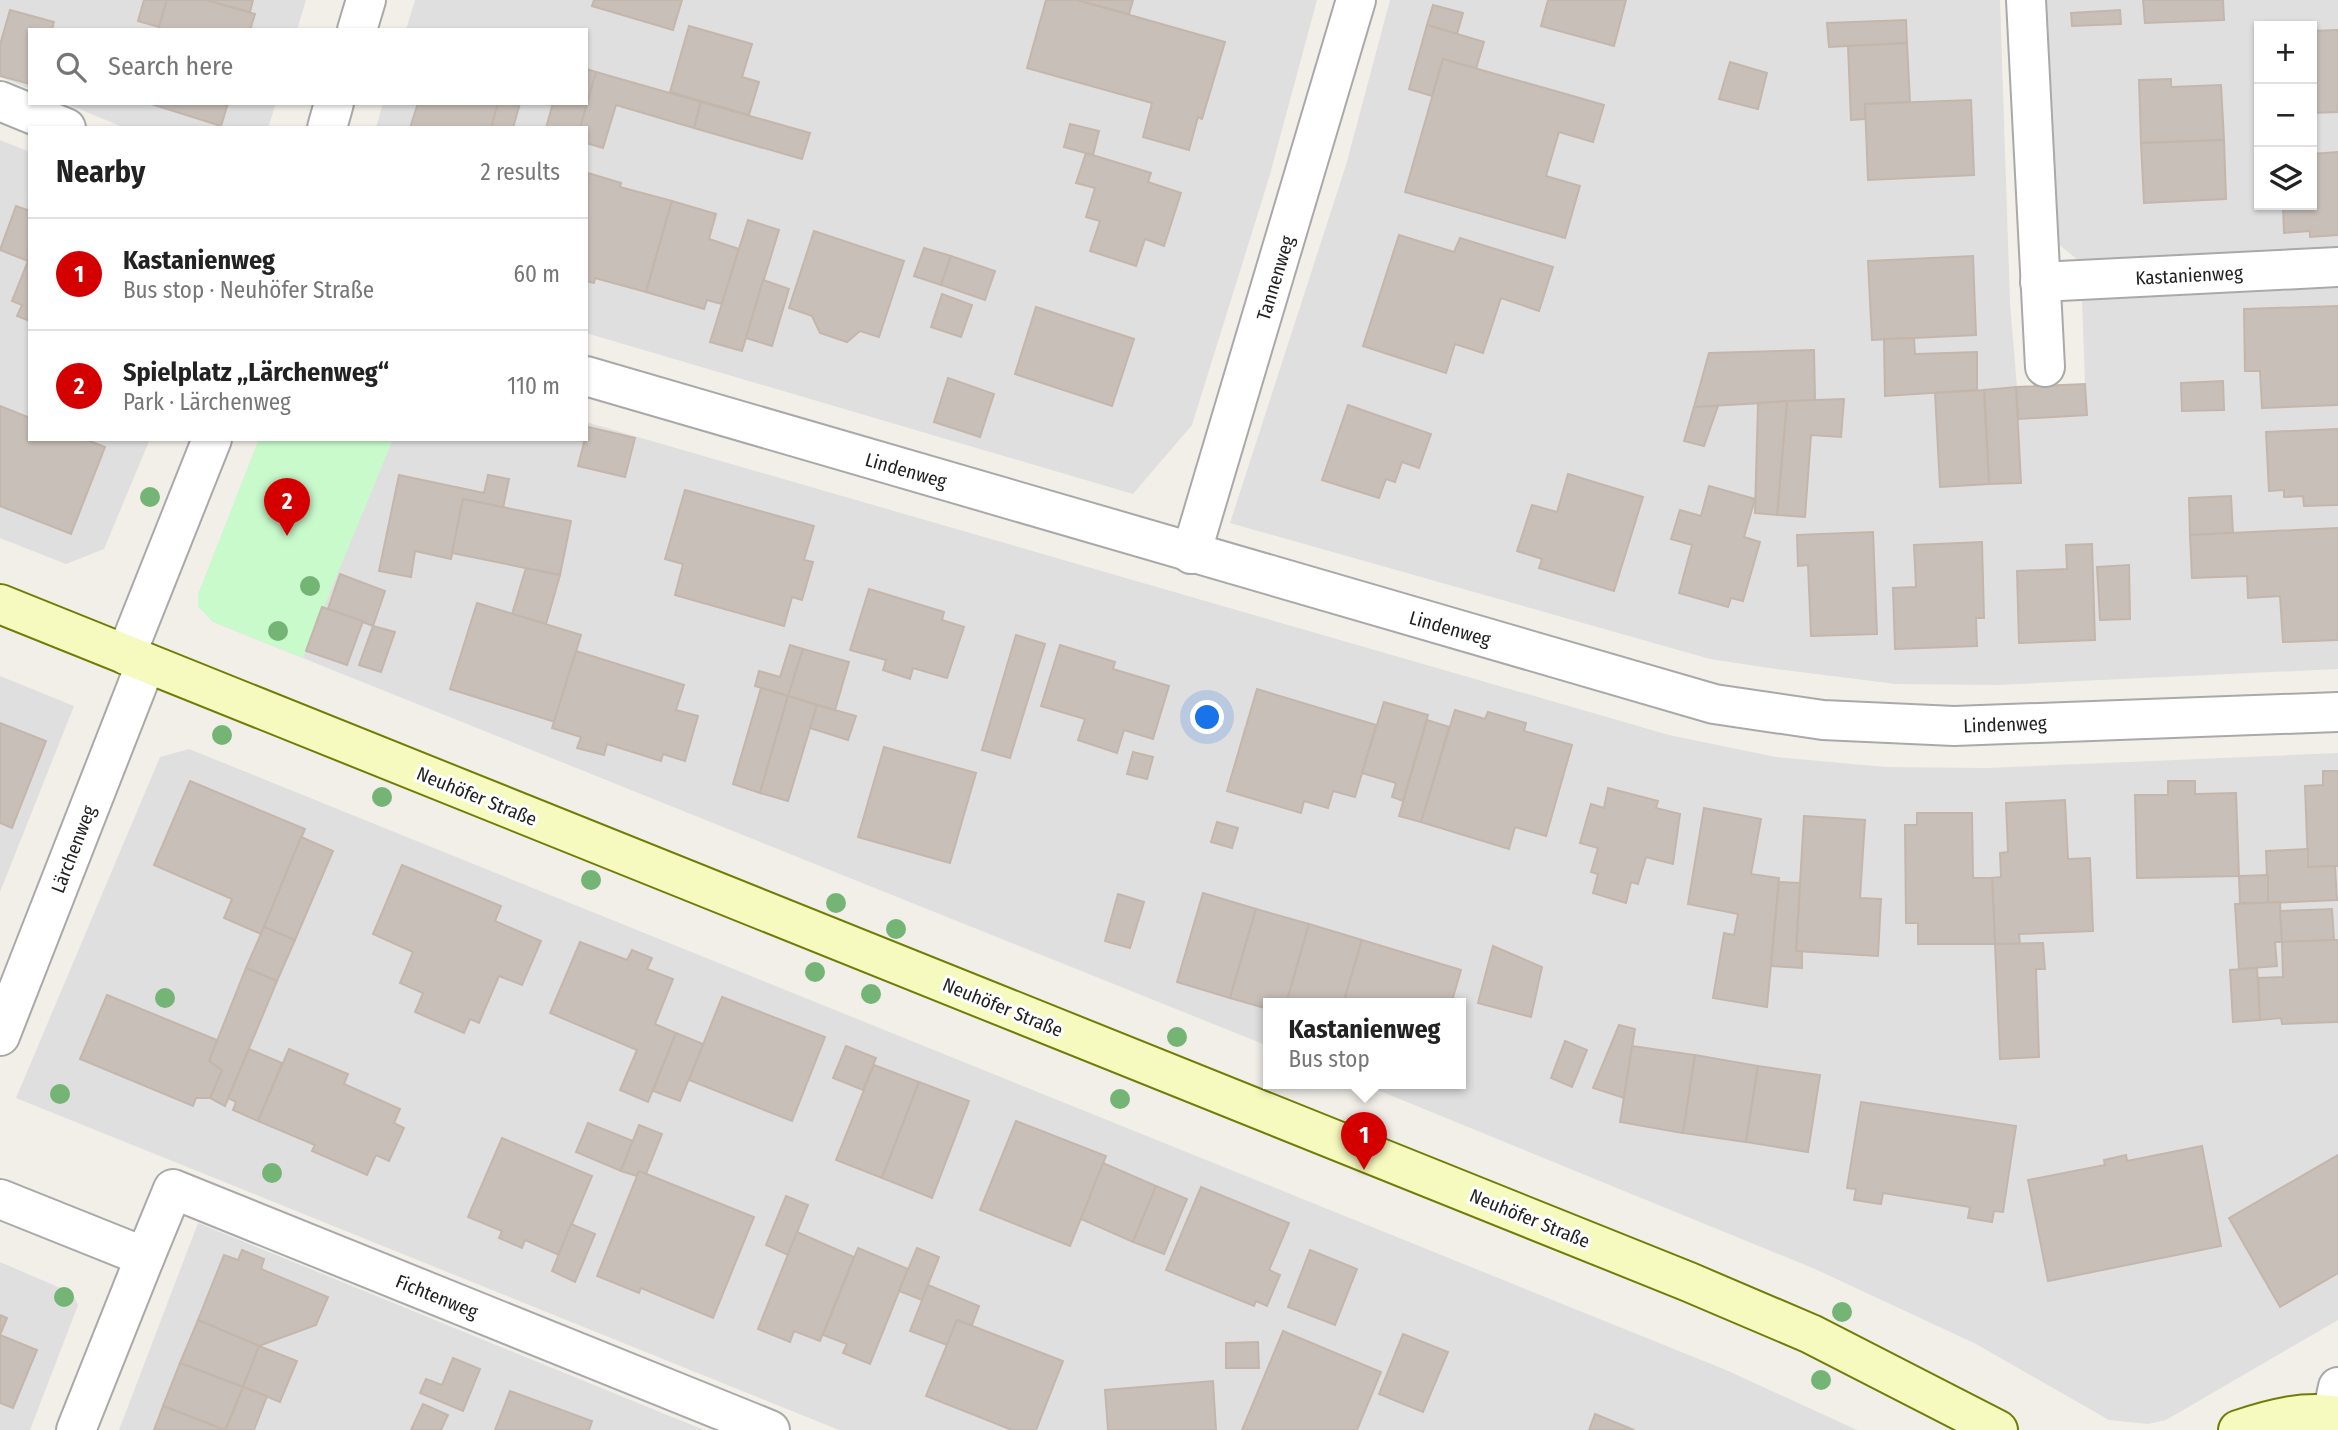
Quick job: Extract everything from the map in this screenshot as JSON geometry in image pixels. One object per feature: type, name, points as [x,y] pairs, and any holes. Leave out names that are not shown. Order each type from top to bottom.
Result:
[{"type":"street","points":[[358,28],[366,0]]},
{"type":"street","name":"Tannenweg","points":[[1191,554],[1356,0]]},
{"type":"street","points":[[2025,0],[2045,367]]},
{"type":"street","points":[[0,101],[61,126]]},
{"type":"street","points":[[328,126],[333,105]]},
{"type":"street","name":"Kastanienweg","points":[[2040,282],[2338,267]]},
{"type":"street","name":"Lindenweg","points":[[588,377],[1714,704],[1766,713],[1872,724],[1954,726],[2338,712]]},
{"type":"street","name":"Lärchenweg","points":[[0,1036],[211,441]]},
{"type":"street","name":"Neuhöfer Straße","points":[[0,604],[1689,1282],[1811,1334],[1998,1430]]},
{"type":"street","name":"Fichtenweg","points":[[145,1257],[173,1189],[770,1430]]},
{"type":"street","points":[[0,1199],[145,1257],[76,1430]]},
{"type":"street","points":[[2238,1430],[2336,1406]]},
{"type":"shaded area","points":[[0,0],[306,0],[298,28],[28,28],[28,88],[0,77]]},
{"type":"shaded area","points":[[415,0],[1317,0],[1269,178],[1192,425],[1133,494],[588,334],[588,126],[377,126],[382,105],[588,105],[588,28],[407,28]]},
{"type":"shaded area","points":[[1390,0],[2000,0],[2010,303],[2017,387],[2085,384],[2082,299],[2338,288],[2338,669],[1997,685],[1896,684],[1776,669],[1710,659],[1230,523],[1346,165]]},
{"type":"shaded area","points":[[2046,0],[2338,0],[2338,253],[2084,265],[2057,243]]},
{"type":"shaded area","points":[[70,105],[275,105],[269,126],[120,126]]},
{"type":"shaded area","points":[[0,140],[28,151],[28,441],[149,441],[104,549],[66,564],[0,538]]},
{"type":"shaded area","points":[[588,423],[1669,735],[1776,757],[1886,767],[1987,768],[2338,753],[2338,1320],[2166,1420],[2148,1424],[2109,1420],[1976,1344],[1815,1269],[1375,1089],[1466,1089],[1466,998],[1263,998],[1263,1044],[213,622],[198,606],[198,595],[258,441],[588,441]]},
{"type":"shaded area","points":[[0,676],[74,706],[0,892]]},
{"type":"shaded area","points":[[189,749],[1726,1370],[1857,1430],[839,1430],[16,1098],[160,757]]},
{"type":"shaded area","points":[[198,1223],[704,1430],[119,1430]]},
{"type":"shaded area","points":[[0,1262],[72,1293],[78,1305],[30,1430],[0,1430]]},
{"type":"green space","points":[[258,441],[392,441],[303,658],[213,622],[198,606],[198,595]]},
{"type":"building","points":[[144,0],[167,0],[159,27],[138,21]]},
{"type":"building","points":[[167,0],[206,0],[255,14],[251,28],[159,28]]},
{"type":"building","points":[[206,0],[253,0],[250,12]]},
{"type":"building","points":[[594,0],[682,0],[673,30],[592,6]]},
{"type":"building","points":[[1046,0],[1077,0],[1225,42],[1202,119],[1198,117],[1189,150],[1143,137],[1152,103],[1027,68]]},
{"type":"building","points":[[1077,0],[1133,0],[1129,14]]},
{"type":"building","points":[[1548,0],[1626,0],[1614,46],[1541,26]]},
{"type":"building","points":[[2143,0],[2223,0],[2224,20],[2145,23]]},
{"type":"building","points":[[1433,5],[1463,13],[1457,34],[1427,25]]},
{"type":"building","points":[[10,10],[54,22],[52,28],[28,28],[28,83],[0,76],[0,45]]},
{"type":"building","points":[[2120,10],[2121,24],[2072,26],[2071,13]]},
{"type":"building","points":[[1906,20],[1907,43],[1829,47],[1827,23]]},
{"type":"building","points":[[1427,25],[1484,42],[1476,69],[1443,59],[1432,96],[1409,89]]},
{"type":"building","points":[[689,26],[752,44],[742,77],[759,82],[749,115],[670,92]]},
{"type":"building","points":[[2338,30],[2338,112],[2317,113],[2317,31]]},
{"type":"building","points":[[1907,43],[1910,102],[1865,104],[1865,119],[1851,120],[1848,46]]},
{"type":"building","points":[[1443,59],[1604,105],[1593,142],[1559,132],[1546,176],[1580,186],[1565,238],[1405,192]]},
{"type":"building","points":[[1730,62],[1767,73],[1758,109],[1719,99]]},
{"type":"building","points":[[588,70],[596,72],[588,100]]},
{"type":"building","points":[[596,72],[701,102],[694,128],[616,105],[603,148],[588,144],[588,126],[581,126]]},
{"type":"building","points":[[2171,79],[2171,87],[2221,85],[2224,140],[2141,143],[2139,80]]},
{"type":"building","points":[[1971,100],[1974,175],[1868,180],[1865,104]]},
{"type":"building","points":[[701,102],[810,133],[802,159],[694,128]]},
{"type":"building","points":[[154,105],[227,105],[221,126]]},
{"type":"building","points":[[417,105],[497,105],[492,126],[411,126]]},
{"type":"building","points":[[497,105],[519,105],[514,126],[492,126]]},
{"type":"building","points":[[552,105],[587,105],[581,126],[547,126]]},
{"type":"building","points":[[1070,124],[1099,131],[1093,155],[1064,147]]},
{"type":"building","points":[[2224,140],[2226,199],[2144,203],[2141,143]]},
{"type":"building","points":[[2338,152],[2338,235],[2310,237],[2310,231],[2284,233],[2283,210],[2317,210],[2317,154]]},
{"type":"building","points":[[1086,153],[1151,173],[1148,182],[1181,193],[1164,246],[1145,239],[1136,266],[1090,251],[1100,221],[1086,217],[1095,188],[1076,183]]},
{"type":"building","points":[[588,173],[621,183],[620,187],[672,201],[646,292],[595,278],[594,283],[588,282]]},
{"type":"building","points":[[672,201],[716,214],[709,239],[739,249],[722,304],[707,300],[704,309],[646,292]]},
{"type":"building","points":[[16,206],[28,210],[28,261],[0,250]]},
{"type":"building","points":[[748,220],[779,230],[742,351],[710,342]]},
{"type":"building","points":[[814,231],[904,261],[879,337],[860,331],[847,342],[820,333],[812,316],[789,308]]},
{"type":"building","points":[[1399,235],[1454,252],[1460,238],[1553,267],[1539,311],[1501,298],[1483,353],[1455,344],[1446,373],[1363,346]]},
{"type":"building","points":[[924,248],[951,256],[941,285],[914,276]]},
{"type":"building","points":[[951,256],[995,271],[985,300],[941,285]]},
{"type":"building","points":[[1973,256],[1976,335],[1872,340],[1868,261]]},
{"type":"building","points":[[28,261],[28,320],[17,316],[22,305],[12,301]]},
{"type":"building","points":[[763,280],[789,289],[772,346],[746,338]]},
{"type":"building","points":[[942,294],[972,305],[961,337],[931,327]]},
{"type":"building","points":[[2338,306],[2338,405],[2262,408],[2260,371],[2245,371],[2244,309]]},
{"type":"building","points":[[1036,307],[1134,339],[1112,406],[1015,374]]},
{"type":"building","points":[[1914,338],[1915,354],[1977,352],[1977,390],[1885,396],[1884,339]]},
{"type":"building","points":[[1814,350],[1815,400],[1694,407],[1709,353]]},
{"type":"building","points":[[948,378],[994,394],[980,437],[934,422]]},
{"type":"building","points":[[2223,381],[2224,410],[2182,411],[2181,383]]},
{"type":"building","points":[[2085,384],[2087,415],[2018,419],[2016,387]]},
{"type":"building","points":[[2016,387],[2021,483],[1989,484],[1984,390]]},
{"type":"building","points":[[1984,390],[1989,484],[1940,487],[1935,393]]},
{"type":"building","points":[[1844,399],[1841,437],[1811,435],[1805,517],[1777,515],[1787,401]]},
{"type":"building","points":[[1787,401],[1777,515],[1755,513],[1758,403]]},
{"type":"building","points":[[1348,405],[1431,434],[1419,468],[1402,462],[1395,482],[1386,479],[1379,498],[1322,480]]},
{"type":"building","points":[[0,406],[28,417],[28,441],[90,441],[105,447],[71,534],[0,506]]},
{"type":"building","points":[[1718,406],[1704,446],[1684,441],[1694,407]]},
{"type":"building","points":[[588,427],[635,438],[625,477],[578,466],[584,441],[588,441]]},
{"type":"building","points":[[2338,429],[2338,505],[2304,506],[2303,496],[2284,497],[2284,490],[2269,491],[2266,432]]},
{"type":"building","points":[[1568,474],[1643,497],[1614,591],[1539,568],[1542,559],[1517,551],[1532,505],[1557,512]]},
{"type":"building","points":[[399,475],[484,493],[488,475],[509,479],[503,508],[463,499],[451,559],[415,551],[411,577],[379,571]]},
{"type":"building","points":[[1709,486],[1755,499],[1744,537],[1760,542],[1743,601],[1731,598],[1728,607],[1679,593],[1692,545],[1671,539],[1680,510],[1701,516]]},
{"type":"building","points":[[685,490],[814,526],[804,560],[813,562],[802,600],[792,597],[784,626],[675,595],[683,564],[665,559]]},
{"type":"building","points":[[2231,496],[2233,533],[2190,535],[2189,498]]},
{"type":"building","points":[[463,499],[571,521],[560,575],[452,553]]},
{"type":"building","points":[[2338,528],[2338,640],[2283,642],[2280,596],[2248,598],[2247,576],[2192,578],[2190,535]]},
{"type":"building","points":[[1873,532],[1877,634],[1811,636],[1808,565],[1798,566],[1797,535]]},
{"type":"building","points":[[1982,542],[1984,618],[1976,618],[1977,646],[1895,649],[1893,588],[1916,587],[1914,545]]},
{"type":"building","points":[[2092,544],[2095,640],[2019,643],[2017,571],[2067,569],[2066,545]]},
{"type":"building","points":[[2129,565],[2130,619],[2100,620],[2097,567]]},
{"type":"building","points":[[526,568],[560,575],[546,624],[512,614]]},
{"type":"building","points":[[340,574],[385,591],[373,626],[328,609]]},
{"type":"building","points":[[869,589],[944,612],[942,620],[964,627],[947,678],[913,668],[910,679],[883,670],[886,660],[850,650]]},
{"type":"building","points":[[477,603],[581,635],[555,722],[450,689]]},
{"type":"building","points":[[322,607],[363,621],[347,665],[306,651]]},
{"type":"building","points":[[373,626],[395,632],[381,672],[359,665]]},
{"type":"building","points":[[1016,635],[1045,644],[1010,758],[982,750]]},
{"type":"building","points":[[790,645],[803,649],[788,696],[755,686],[759,671],[780,677]]},
{"type":"building","points":[[1060,645],[1115,662],[1113,669],[1169,686],[1153,739],[1124,730],[1117,753],[1078,740],[1085,719],[1041,706]]},
{"type":"building","points":[[803,649],[849,662],[835,710],[788,696]]},
{"type":"building","points":[[576,651],[684,685],[676,710],[698,716],[685,761],[663,754],[661,761],[607,744],[604,755],[577,748],[581,737],[552,728]]},
{"type":"building","points":[[761,688],[788,696],[760,793],[733,784]]},
{"type":"building","points":[[1257,689],[1376,725],[1355,797],[1333,791],[1328,808],[1304,801],[1301,813],[1227,791]]},
{"type":"building","points":[[788,696],[817,705],[788,801],[760,793]]},
{"type":"building","points":[[1384,702],[1428,715],[1403,801],[1392,797],[1396,783],[1362,773]]},
{"type":"building","points":[[817,705],[856,716],[848,740],[810,728]]},
{"type":"building","points":[[1455,710],[1485,719],[1488,712],[1526,723],[1524,731],[1572,745],[1546,836],[1515,827],[1509,849],[1421,822]]},
{"type":"building","points":[[1427,720],[1449,727],[1421,822],[1399,816]]},
{"type":"building","points":[[0,723],[46,741],[12,828],[0,823]]},
{"type":"building","points":[[884,747],[976,773],[950,863],[858,837]]},
{"type":"building","points":[[1133,752],[1153,757],[1147,779],[1127,774]]},
{"type":"building","points":[[2323,771],[2338,771],[2338,866],[2308,867],[2305,786],[2323,785]]},
{"type":"building","points":[[190,781],[305,829],[261,934],[224,918],[232,899],[154,865]]},
{"type":"building","points":[[2168,781],[2195,781],[2195,794],[2236,793],[2239,876],[2137,878],[2135,795],[2168,795]]},
{"type":"building","points":[[1608,788],[1658,801],[1656,808],[1680,814],[1673,864],[1646,857],[1638,884],[1631,882],[1626,903],[1593,893],[1598,874],[1591,872],[1598,848],[1580,843],[1591,804],[1604,808]]},
{"type":"building","points":[[2065,800],[2068,859],[2090,858],[2093,931],[2019,934],[2020,944],[1995,944],[1992,878],[2001,877],[2000,853],[2008,852],[2006,803]]},
{"type":"building","points":[[1704,808],[1761,819],[1751,874],[1779,878],[1767,1007],[1713,998],[1724,933],[1734,935],[1738,914],[1688,904]]},
{"type":"building","points":[[1917,813],[1972,813],[1973,878],[1992,878],[1995,944],[1918,944],[1918,923],[1906,923],[1905,825],[1917,825]]},
{"type":"building","points":[[1804,816],[1865,820],[1860,898],[1881,899],[1878,956],[1796,951]]},
{"type":"building","points":[[1217,822],[1238,828],[1232,848],[1211,842]]},
{"type":"building","points":[[301,837],[333,851],[295,940],[264,927]]},
{"type":"building","points":[[2308,849],[2308,867],[2335,866],[2337,900],[2268,903],[2266,851]]},
{"type":"building","points":[[402,865],[501,906],[495,921],[541,941],[522,985],[499,976],[479,1023],[470,1019],[464,1033],[415,1012],[423,993],[400,983],[413,952],[373,934]]},
{"type":"building","points":[[2268,875],[2268,903],[2240,903],[2239,876]]},
{"type":"building","points":[[1779,882],[1800,883],[1796,951],[1802,951],[1802,968],[1771,966]]},
{"type":"building","points":[[1203,893],[1256,909],[1230,998],[1177,982]]},
{"type":"building","points":[[1118,894],[1144,902],[1130,948],[1105,941]]},
{"type":"building","points":[[2280,902],[2282,942],[2275,942],[2277,966],[2239,969],[2235,904]]},
{"type":"building","points":[[1256,909],[1309,924],[1288,998],[1263,998],[1263,1008],[1230,998]]},
{"type":"building","points":[[2332,909],[2334,940],[2282,942],[2280,911]]},
{"type":"building","points":[[1309,924],[1362,940],[1345,998],[1288,998]]},
{"type":"building","points":[[264,927],[295,940],[277,981],[246,968]]},
{"type":"building","points":[[1362,940],[1461,970],[1453,998],[1345,998]]},
{"type":"building","points":[[2338,940],[2338,1022],[2282,1024],[2281,1018],[2260,1020],[2258,978],[2283,977],[2282,942]]},
{"type":"building","points":[[580,942],[627,960],[632,950],[652,958],[647,969],[673,979],[655,1024],[676,1033],[648,1102],[620,1090],[637,1050],[550,1013]]},
{"type":"building","points":[[2043,943],[2045,969],[2036,969],[2039,1057],[2000,1059],[1995,944]]},
{"type":"building","points":[[1493,946],[1542,967],[1531,1017],[1478,1003]]},
{"type":"building","points":[[246,968],[277,981],[225,1106],[210,1098],[222,1070],[209,1061]]},
{"type":"building","points":[[2257,968],[2260,1020],[2233,1022],[2230,970]]},
{"type":"building","points":[[107,995],[217,1040],[209,1061],[222,1070],[210,1098],[196,1098],[193,1106],[80,1059]]},
{"type":"building","points":[[722,997],[825,1037],[792,1121],[689,1080]]},
{"type":"building","points":[[1619,1025],[1635,1029],[1624,1098],[1593,1088]]},
{"type":"building","points":[[676,1033],[703,1044],[680,1101],[653,1091]]},
{"type":"building","points":[[1565,1041],[1587,1050],[1572,1087],[1551,1078]]},
{"type":"building","points":[[846,1046],[876,1058],[863,1090],[833,1078]]},
{"type":"building","points":[[1632,1046],[1695,1055],[1683,1133],[1620,1122]]},
{"type":"building","points":[[249,1049],[282,1063],[258,1121],[233,1110],[236,1102],[228,1098]]},
{"type":"building","points":[[289,1049],[348,1074],[344,1084],[400,1109],[394,1123],[404,1128],[389,1161],[376,1155],[367,1175],[312,1151],[315,1145],[258,1121]]},
{"type":"building","points":[[1695,1055],[1758,1066],[1746,1142],[1683,1133]]},
{"type":"building","points":[[874,1065],[919,1082],[882,1178],[836,1160]]},
{"type":"building","points":[[1758,1066],[1820,1075],[1808,1152],[1746,1142]]},
{"type":"building","points":[[919,1082],[969,1101],[932,1198],[882,1178]]},
{"type":"building","points":[[1861,1102],[2016,1126],[2003,1212],[1994,1211],[1992,1222],[1968,1218],[1970,1207],[1883,1193],[1881,1204],[1854,1200],[1856,1189],[1847,1188]]},
{"type":"building","points":[[1016,1121],[1106,1156],[1070,1246],[980,1210]]},
{"type":"building","points":[[588,1123],[633,1141],[621,1171],[576,1152]]},
{"type":"building","points":[[639,1125],[662,1134],[646,1174],[639,1171],[637,1176],[621,1171]]},
{"type":"building","points":[[502,1138],[592,1176],[559,1255],[525,1240],[522,1248],[499,1238],[502,1231],[468,1217]]},
{"type":"building","points":[[2202,1146],[2221,1246],[2048,1281],[2028,1180],[2105,1165],[2104,1160],[2126,1155],[2127,1161]]},
{"type":"building","points":[[2338,1155],[2338,1273],[2280,1307],[2229,1218]]},
{"type":"building","points":[[1103,1163],[1156,1186],[1133,1242],[1081,1219]]},
{"type":"building","points":[[639,1171],[754,1217],[713,1318],[641,1288],[639,1293],[597,1276]]},
{"type":"building","points":[[1156,1186],[1187,1199],[1164,1254],[1133,1242]]},
{"type":"building","points":[[1201,1187],[1289,1223],[1269,1270],[1280,1275],[1267,1306],[1256,1301],[1254,1306],[1166,1270]]},
{"type":"building","points":[[786,1196],[808,1205],[788,1255],[766,1245]]},
{"type":"building","points":[[571,1224],[595,1234],[575,1282],[552,1271]]},
{"type":"building","points":[[797,1232],[854,1257],[820,1341],[794,1331],[790,1342],[758,1329]]},
{"type":"building","points":[[858,1248],[908,1269],[870,1364],[843,1353],[847,1344],[823,1335]]},
{"type":"building","points":[[917,1248],[939,1257],[922,1300],[899,1291]]},
{"type":"building","points":[[242,1250],[264,1259],[261,1269],[328,1297],[316,1325],[259,1346],[198,1320],[224,1255],[238,1260]]},
{"type":"building","points":[[1310,1250],[1357,1269],[1335,1325],[1288,1307]]},
{"type":"building","points":[[928,1285],[979,1306],[972,1325],[957,1320],[947,1345],[910,1331]]},
{"type":"building","points":[[0,1315],[7,1318],[0,1335]]},
{"type":"building","points":[[198,1320],[259,1346],[243,1387],[180,1363]]},
{"type":"building","points":[[957,1320],[1063,1361],[1036,1430],[1012,1430],[926,1396]]},
{"type":"building","points":[[1283,1331],[1381,1372],[1357,1430],[1242,1430]]},
{"type":"building","points":[[1403,1334],[1448,1352],[1423,1412],[1379,1394]]},
{"type":"building","points":[[0,1335],[37,1350],[13,1408],[0,1403]]},
{"type":"building","points":[[1258,1342],[1259,1368],[1226,1368],[1226,1343]]},
{"type":"building","points":[[259,1346],[297,1361],[280,1402],[243,1387]]},
{"type":"building","points":[[453,1358],[480,1369],[463,1411],[420,1393],[426,1379],[442,1385]]},
{"type":"building","points":[[180,1363],[243,1387],[225,1430],[163,1406]]},
{"type":"building","points":[[1213,1381],[1216,1430],[1108,1430],[1105,1390]]},
{"type":"building","points":[[243,1387],[267,1396],[254,1430],[226,1430]]},
{"type":"building","points":[[510,1391],[592,1421],[589,1430],[495,1430]]},
{"type":"building","points":[[423,1404],[448,1415],[441,1430],[411,1430]]},
{"type":"building","points":[[163,1406],[225,1430],[154,1430]]},
{"type":"building","points":[[1595,1414],[1634,1430],[1589,1430]]},
{"type":"place","name":"Spielplatz „Lärchenweg“","points":[[287,536]]},
{"type":"place","name":"Kastanienweg","points":[[1364,1170]]}]
